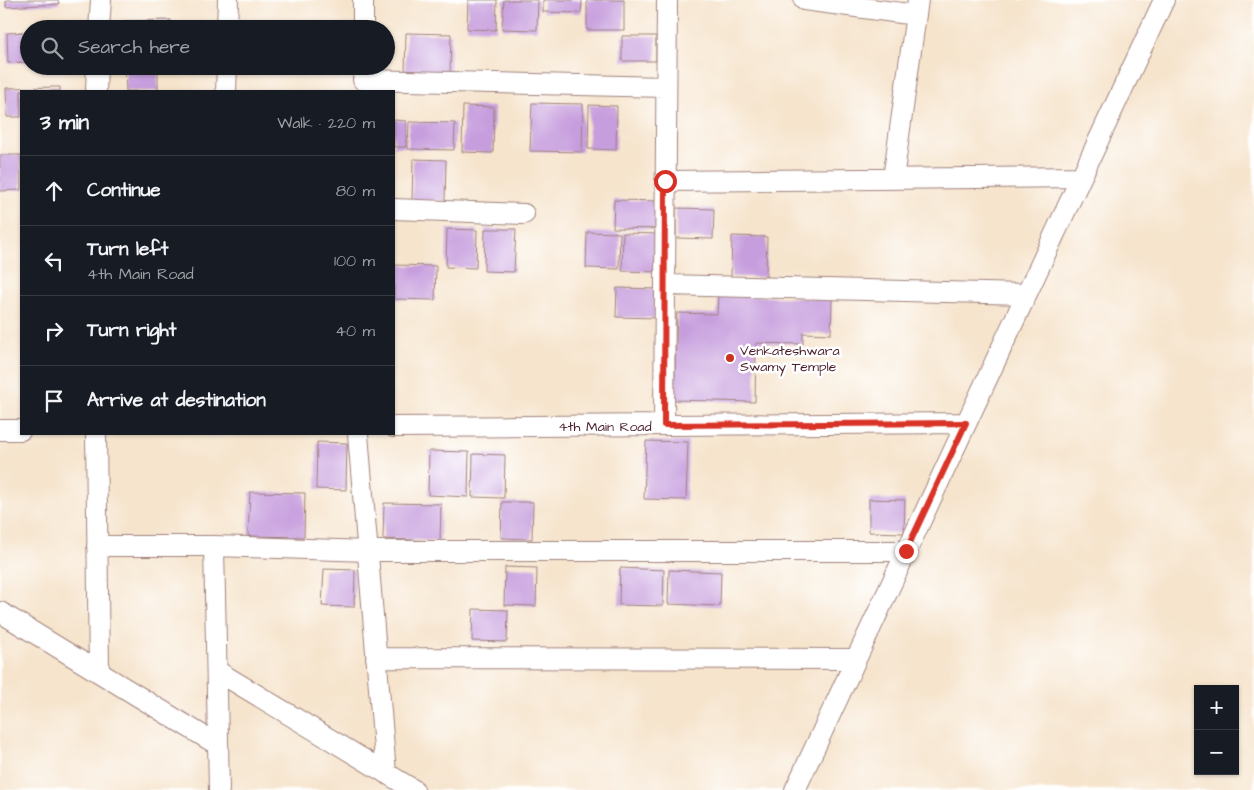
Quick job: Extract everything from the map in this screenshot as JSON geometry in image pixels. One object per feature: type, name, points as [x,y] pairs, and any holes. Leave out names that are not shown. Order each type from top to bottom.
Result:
[{"type":"street","points":[[100,20],[101,0]]},
{"type":"street","points":[[228,0],[228,20]]},
{"type":"street","points":[[363,0],[363,20]]},
{"type":"street","points":[[664,425],[667,0]]},
{"type":"street","points":[[804,0],[917,8],[893,179]]},
{"type":"street","points":[[795,790],[1164,0]]},
{"type":"street","points":[[96,90],[97,75]]},
{"type":"street","points":[[226,90],[227,75]]},
{"type":"street","points":[[363,79],[666,87]]},
{"type":"street","points":[[665,181],[1081,177]]},
{"type":"street","points":[[395,209],[524,214]]},
{"type":"street","points":[[665,285],[1026,294]]},
{"type":"street","name":"4th Main Road","points":[[395,427],[966,423]]},
{"type":"street","points":[[0,430],[20,430]]},
{"type":"street","points":[[96,435],[99,672]]},
{"type":"street","points":[[358,435],[386,773]]},
{"type":"street","points":[[97,546],[214,546],[368,551],[906,551]]},
{"type":"street","points":[[214,546],[219,790]]},
{"type":"street","points":[[0,612],[218,745]]},
{"type":"street","points":[[376,658],[856,658]]},
{"type":"street","points":[[217,671],[414,790]]},
{"type":"building","points":[[6,0],[58,0],[59,4],[6,7]]},
{"type":"building","points":[[468,0],[497,0],[496,30],[467,29]]},
{"type":"building","points":[[504,0],[538,0],[537,30],[502,29]]},
{"type":"building","points":[[543,0],[582,0],[581,13],[543,12]]},
{"type":"building","points":[[587,0],[624,0],[624,30],[587,30]]},
{"type":"building","points":[[20,32],[20,62],[8,63],[7,33]]},
{"type":"building","points":[[406,33],[451,34],[450,75],[405,73]]},
{"type":"building","points":[[622,36],[656,36],[656,61],[622,61]]},
{"type":"building","points":[[125,75],[158,75],[158,90],[126,90]]},
{"type":"building","points":[[60,87],[60,90],[20,90],[20,117],[7,117],[6,88]]},
{"type":"building","points":[[532,103],[583,104],[582,152],[530,151]]},
{"type":"building","points":[[589,105],[617,106],[616,150],[588,149]]},
{"type":"building","points":[[463,106],[494,107],[493,153],[462,152]]},
{"type":"building","points":[[395,120],[406,121],[406,147],[395,147]]},
{"type":"building","points":[[409,122],[455,123],[454,150],[408,149]]},
{"type":"building","points":[[0,155],[20,155],[20,190],[0,191]]},
{"type":"building","points":[[413,159],[446,160],[445,201],[412,200]]},
{"type":"building","points":[[614,200],[664,201],[663,229],[613,228]]},
{"type":"building","points":[[676,208],[714,209],[713,239],[676,238]]},
{"type":"building","points":[[447,229],[477,230],[476,268],[446,267]]},
{"type":"building","points":[[485,229],[516,229],[514,272],[484,271]]},
{"type":"building","points":[[587,232],[620,233],[619,269],[586,268]]},
{"type":"building","points":[[623,233],[661,234],[660,272],[622,271]]},
{"type":"building","points":[[732,236],[767,237],[766,277],[731,277]]},
{"type":"building","points":[[395,265],[436,266],[435,300],[395,299]]},
{"type":"building","points":[[617,288],[659,289],[658,318],[616,317]]},
{"type":"building","points":[[718,295],[832,299],[831,334],[803,333],[803,344],[756,343],[755,402],[674,400],[677,313],[717,314]]},
{"type":"building","points":[[646,441],[688,442],[686,500],[644,499]]},
{"type":"building","points":[[317,442],[347,443],[346,490],[316,489]]},
{"type":"building","points":[[429,451],[469,452],[468,497],[428,495]]},
{"type":"building","points":[[473,454],[505,455],[504,498],[472,497]]},
{"type":"building","points":[[250,492],[305,493],[304,537],[248,536]]},
{"type":"building","points":[[869,499],[905,500],[904,533],[869,532]]},
{"type":"building","points":[[502,502],[533,502],[532,539],[501,538]]},
{"type":"building","points":[[384,503],[441,504],[440,541],[383,539]]},
{"type":"building","points":[[505,567],[537,568],[536,606],[504,605]]},
{"type":"building","points":[[620,568],[664,570],[663,606],[619,605]]},
{"type":"building","points":[[324,569],[355,570],[354,607],[322,606]]},
{"type":"building","points":[[669,570],[721,572],[720,606],[668,604]]},
{"type":"building","points":[[473,609],[508,610],[507,642],[472,641]]},
{"type":"place","name":"Venkateshwara Swamy Temple","points":[[730,358]]},
{"type":"route","points":[[665,181],[664,425],[966,423],[906,551]]}]
